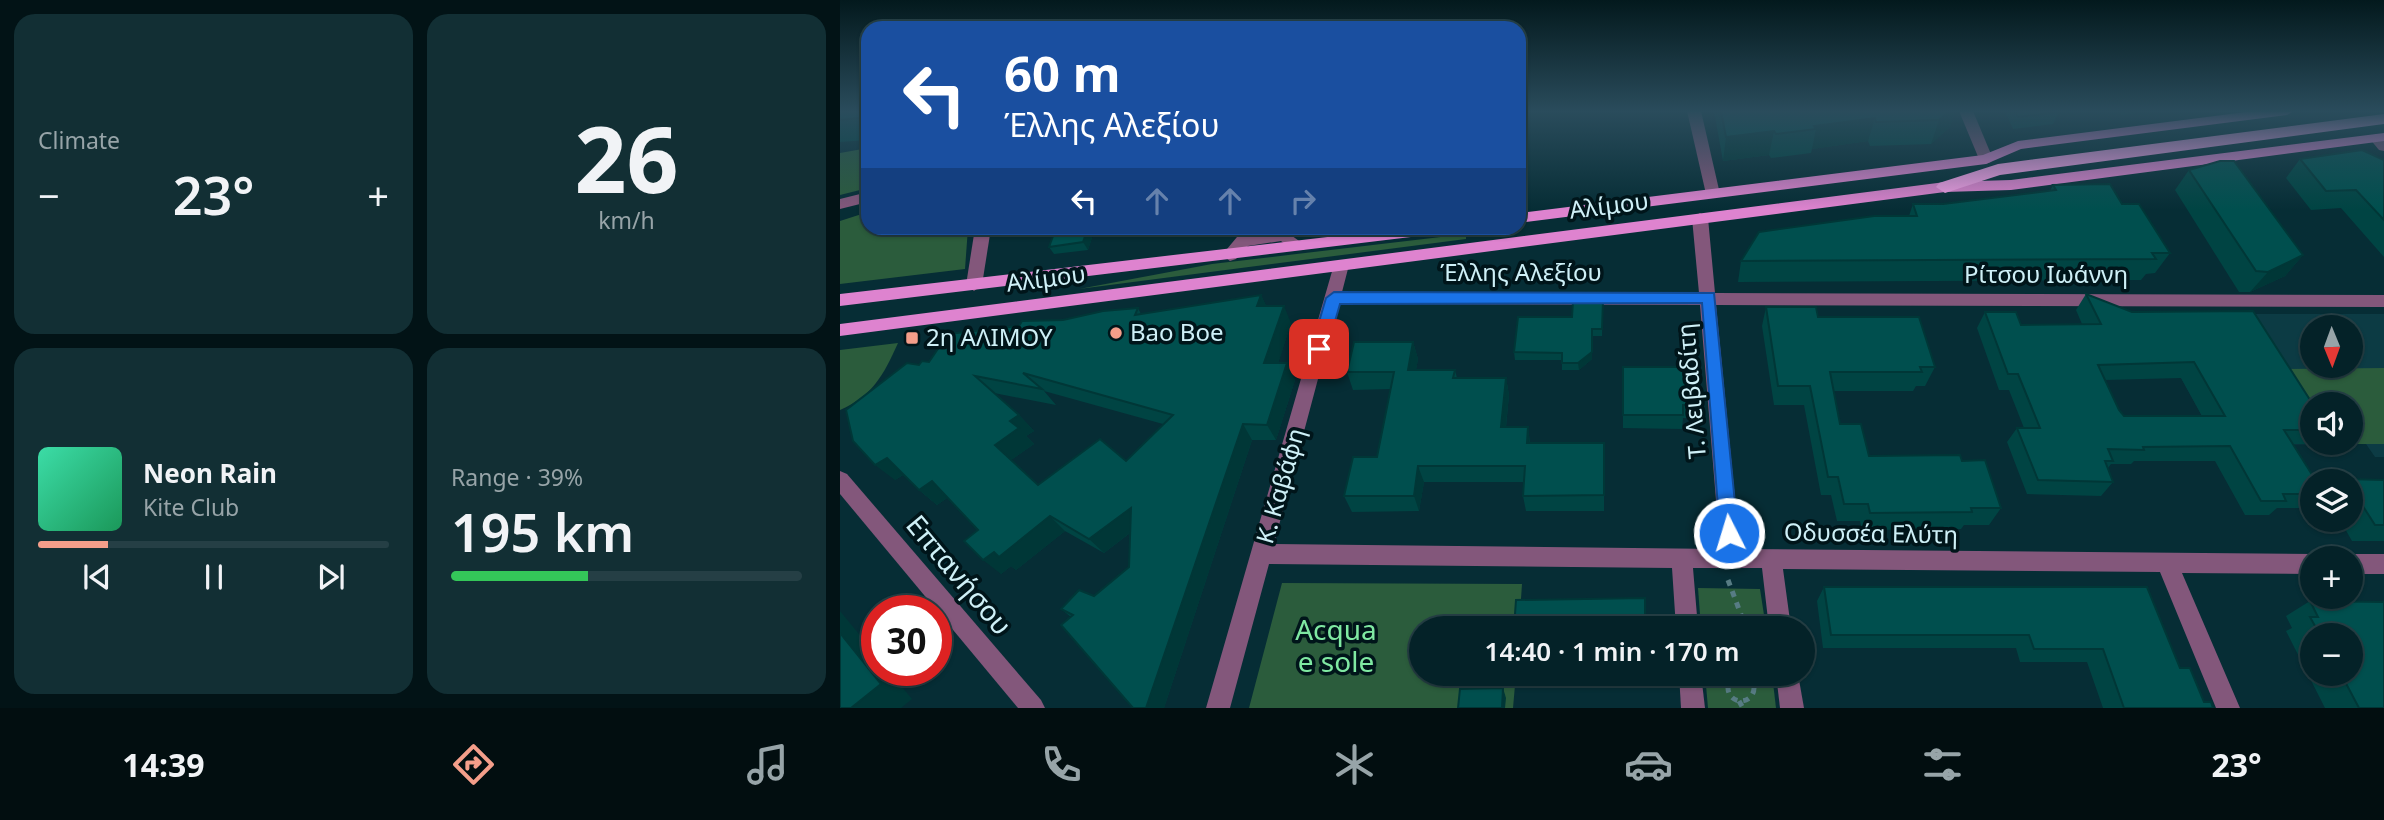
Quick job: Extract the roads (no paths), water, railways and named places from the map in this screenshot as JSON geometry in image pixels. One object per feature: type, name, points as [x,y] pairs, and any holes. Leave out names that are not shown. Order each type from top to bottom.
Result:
[{"type":"highway","points":[[1986,159],[2108,144]]},
{"type":"highway","points":[[1945,187],[1998,170],[2194,144]]},
{"type":"main road","name":"Αλίμου","points":[[1526,217],[1986,159],[2026,144]]},
{"type":"main road","name":"Αλίμου","points":[[840,330],[1945,187],[2011,185],[2348,144]]},
{"type":"main road","name":"Αλίμου","points":[[840,300],[1230,255],[1358,235]]},
{"type":"street","points":[[1702,144],[1713,194]]},
{"type":"street","points":[[1980,144],[1986,159]]},
{"type":"street","points":[[840,204],[861,199]]},
{"type":"street","name":"Τ. Λειβαδίτη","points":[[1700,218],[1709,297],[1728,559]]},
{"type":"street","points":[[974,285],[982,235]]},
{"type":"street","name":"Κ. Καβάφη","points":[[1218,708],[1341,265]]},
{"type":"street","name":"Έλλης Αλεξίου","points":[[1334,298],[1709,297]]},
{"type":"street","name":"Ρίτσου Ιωάννη","points":[[1709,297],[2384,301]]},
{"type":"street","name":"Επτανήσου","points":[[840,480],[1033,708]]},
{"type":"street","name":"Οδυσσέα Ελύτη","points":[[1262,554],[2300,564]]},
{"type":"street","points":[[1682,558],[1686,616]]},
{"type":"street","points":[[1771,559],[1778,616]]},
{"type":"street","points":[[2166,563],[2228,708]]},
{"type":"street","points":[[2363,564],[2384,564]]},
{"type":"street","points":[[1691,686],[1693,708]]},
{"type":"street","points":[[1789,686],[1792,708]]},
{"type":"place","name":"Bao Boe","points":[[1116,333]]},
{"type":"place","name":"2η ΑΛΙΜΟΥ","points":[[912,338]]},
{"type":"park label","name":"Acqua e sole","points":[[1336,646]]}]
